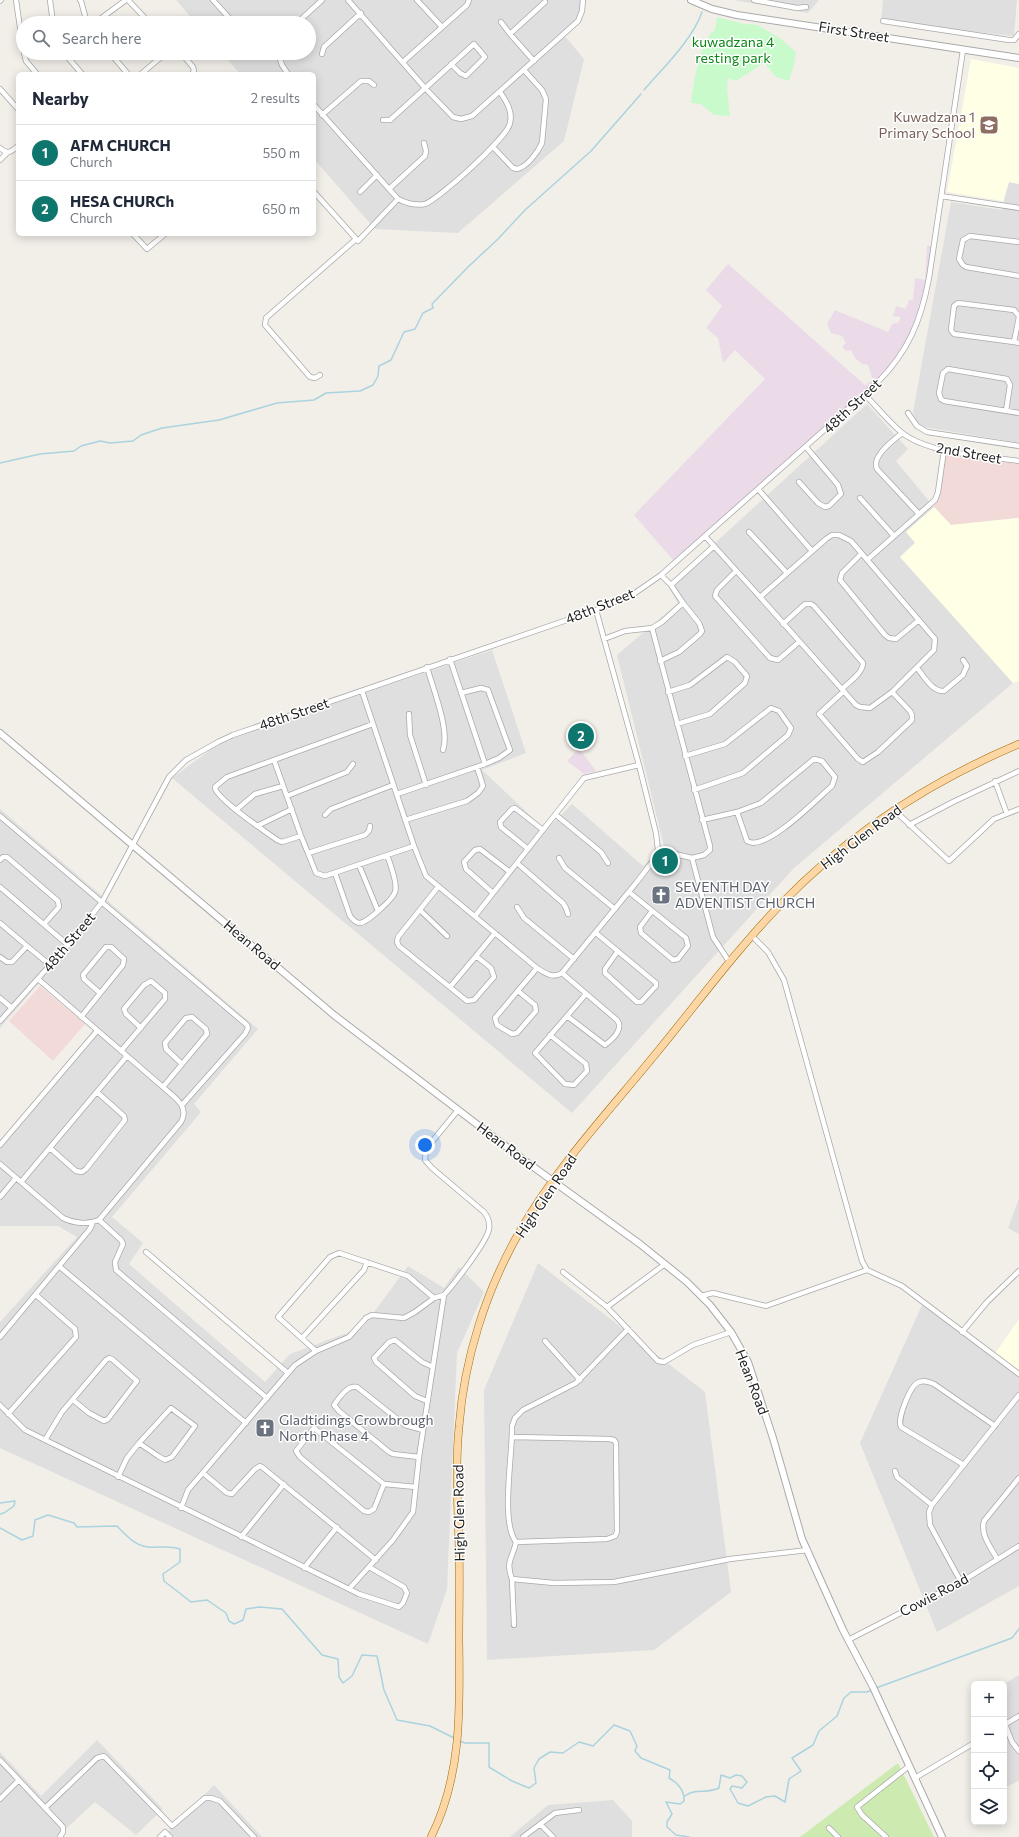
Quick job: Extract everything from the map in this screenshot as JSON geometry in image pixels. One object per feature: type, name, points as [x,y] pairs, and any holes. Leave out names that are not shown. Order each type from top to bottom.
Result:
[{"type":"main road","name":"High Glen Road","points":[[431,1837],[444,1804],[458,1738],[460,1673],[458,1445],[464,1386],[478,1330],[495,1284],[520,1232],[553,1181],[730,962],[782,902],[820,866],[894,810],[952,774],[1019,744]]},
{"type":"street","points":[[16,0],[18,16]]},
{"type":"street","points":[[50,0],[52,16]]},
{"type":"street","points":[[80,0],[85,16]]},
{"type":"street","points":[[104,16],[127,0],[143,16]]},
{"type":"street","points":[[213,0],[227,16]]},
{"type":"street","points":[[305,16],[322,0]]},
{"type":"street","points":[[348,0],[404,62],[425,88],[453,116],[461,120],[472,116],[578,21],[582,11],[583,0]]},
{"type":"street","points":[[417,0],[442,27]]},
{"type":"street","points":[[404,62],[467,5],[469,0]]},
{"type":"street","name":"First Street","points":[[692,0],[712,9],[737,15],[1019,58]]},
{"type":"street","points":[[754,0],[797,8],[806,7]]},
{"type":"street","points":[[510,34],[545,2]]},
{"type":"street","points":[[322,54],[324,47],[361,13]]},
{"type":"street","points":[[883,21],[1009,40],[1014,40],[1019,34]]},
{"type":"street","points":[[501,22],[534,61]]},
{"type":"street","points":[[383,120],[390,120],[474,44],[485,57],[466,76],[460,73],[452,64]]},
{"type":"street","name":"48th Street","points":[[0,1022],[68,945],[102,902],[168,777],[186,760],[233,735],[450,659],[596,610],[635,593],[660,575],[865,395],[895,363],[916,326],[927,286],[963,50]]},
{"type":"street","points":[[26,60],[35,72]]},
{"type":"street","points":[[70,60],[80,72]]},
{"type":"street","points":[[118,60],[126,72]]},
{"type":"street","points":[[143,72],[158,60]]},
{"type":"street","points":[[187,60],[193,67],[193,72]]},
{"type":"street","points":[[280,60],[287,72]]},
{"type":"street","points":[[493,147],[513,168],[517,169],[524,166],[540,148],[542,142],[546,99],[542,90],[524,70]]},
{"type":"street","points":[[322,115],[361,81],[369,81],[374,85]]},
{"type":"street","points":[[0,89],[16,107]]},
{"type":"street","points":[[316,108],[398,199],[405,203],[416,205],[430,201],[493,147],[507,131],[511,113],[500,92]]},
{"type":"street","points":[[389,189],[425,156],[424,143]]},
{"type":"street","points":[[0,148],[7,153]]},
{"type":"street","points":[[0,160],[7,153],[10,153],[16,148]]},
{"type":"street","points":[[360,192],[377,175]]},
{"type":"street","points":[[316,194],[355,240]]},
{"type":"street","points":[[941,196],[1019,208]]},
{"type":"street","points":[[320,375],[315,378],[310,377],[265,325],[266,318],[355,240],[359,241],[398,199]]},
{"type":"street","points":[[135,236],[147,249],[163,236]]},
{"type":"street","points":[[1019,242],[970,236],[963,240],[959,260],[966,267],[1019,276]]},
{"type":"street","points":[[958,303],[1014,310],[1019,316],[1016,343],[954,334],[951,330],[954,306],[958,303]]},
{"type":"street","points":[[1006,412],[1010,385],[1007,379],[948,369],[943,373],[939,393],[941,399],[1006,412],[1019,413]]},
{"type":"street","name":"2nd Street","points":[[865,395],[902,433],[929,446],[944,450],[1019,461]]},
{"type":"street","points":[[908,413],[917,426],[928,432],[1019,446]]},
{"type":"street","points":[[902,433],[877,457],[875,464],[877,469],[919,514]]},
{"type":"street","points":[[799,482],[818,503],[825,507],[829,506],[841,494],[838,485],[806,447]]},
{"type":"street","points":[[867,560],[937,496],[944,450]]},
{"type":"street","points":[[758,488],[812,551]]},
{"type":"street","points":[[860,498],[894,536]]},
{"type":"street","points":[[749,532],[786,573]]},
{"type":"street","points":[[705,536],[856,705],[865,708],[874,705],[892,692],[934,650],[936,645],[936,640],[932,634],[851,541],[840,535],[832,535],[826,539],[760,596]]},
{"type":"street","points":[[671,585],[714,546]]},
{"type":"street","points":[[862,554],[842,573],[840,580],[885,635],[889,638],[896,638],[919,620]]},
{"type":"street","points":[[736,572],[717,590],[715,596],[770,658],[778,660],[799,642]]},
{"type":"street","points":[[660,575],[671,585],[683,603],[702,626],[702,631],[700,634],[679,652],[660,661]]},
{"type":"street","points":[[604,639],[624,631],[652,628],[662,622],[683,603]]},
{"type":"street","points":[[783,624],[805,604],[811,604],[863,663],[863,668],[860,672],[819,714],[862,762],[867,760],[883,747],[912,720],[912,715],[910,712],[892,692]]},
{"type":"street","points":[[362,691],[405,820],[426,876],[438,888],[475,916],[537,968],[553,976],[562,973],[629,892],[653,861],[658,850],[656,833],[639,765],[596,610]]},
{"type":"street","points":[[652,628],[710,850],[704,855],[692,858],[658,850]]},
{"type":"street","points":[[668,692],[690,685],[727,657],[736,662],[747,676],[745,683],[710,714],[677,724]]},
{"type":"street","points":[[450,659],[485,764]]},
{"type":"street","points":[[917,668],[936,690],[944,691],[966,672],[967,666],[963,660]]},
{"type":"street","points":[[427,668],[446,732],[446,744],[443,750]]},
{"type":"street","points":[[397,794],[485,764],[499,758],[510,750],[488,690],[481,688],[462,693]]},
{"type":"street","points":[[685,756],[725,744],[771,708],[779,711],[791,728],[788,735],[748,770],[738,776],[694,790]]},
{"type":"street","points":[[409,714],[410,735],[426,785]]},
{"type":"street","points":[[302,836],[279,841],[236,810],[216,792],[215,786],[227,777],[373,724]]},
{"type":"street","name":"Hean Road","points":[[0,733],[334,1015],[458,1110],[665,1264],[701,1296],[731,1332],[748,1362],[754,1377],[802,1540],[942,1837]]},
{"type":"street","points":[[702,820],[737,812],[760,803],[814,758],[822,761],[835,777],[832,786],[786,826],[776,834],[754,843],[747,841],[737,812]]},
{"type":"street","points":[[274,760],[315,871],[319,875],[325,876],[335,873],[414,846]]},
{"type":"street","points":[[287,796],[347,772],[353,764]]},
{"type":"street","points":[[475,916],[584,778],[639,765]]},
{"type":"street","points":[[405,820],[467,801],[474,796],[483,786],[477,767]]},
{"type":"street","points":[[909,825],[995,781],[1019,771]]},
{"type":"street","points":[[995,781],[1007,814]]},
{"type":"street","points":[[325,815],[331,809],[394,784]]},
{"type":"street","points":[[236,810],[255,794],[283,786]]},
{"type":"street","points":[[528,850],[501,827],[500,822],[512,809],[515,808],[543,830]]},
{"type":"street","points":[[257,826],[292,809]]},
{"type":"street","points":[[894,810],[949,861],[994,819],[1019,809]]},
{"type":"street","points":[[556,815],[601,852],[608,863]]},
{"type":"street","points":[[0,816],[247,1025],[248,1028],[245,1034],[182,1105],[184,1113],[181,1122],[99,1220],[93,1222],[73,1222],[63,1218],[0,1164]]},
{"type":"street","points":[[308,853],[366,835],[370,831],[370,826]]},
{"type":"street","points":[[493,893],[466,869],[464,862],[475,850],[480,848],[510,872]]},
{"type":"street","points":[[335,873],[350,916],[353,920],[359,923],[363,922],[371,918],[396,891],[388,855]]},
{"type":"street","points":[[0,860],[3,857],[7,857],[58,901],[59,907],[44,924]]},
{"type":"street","points":[[559,858],[565,868],[615,909]]},
{"type":"street","points":[[692,858],[713,937],[730,962]]},
{"type":"street","points":[[517,863],[563,903],[568,914]]},
{"type":"street","points":[[359,865],[378,911]]},
{"type":"street","points":[[0,887],[68,945]]},
{"type":"street","points":[[438,888],[421,911],[398,937],[398,944],[470,1002],[474,1000],[493,979],[494,974],[491,968],[476,956]]},
{"type":"street","points":[[629,892],[686,938],[688,946],[678,959],[673,960],[641,933],[640,927],[652,911]]},
{"type":"street","points":[[517,908],[524,918],[574,959]]},
{"type":"street","points":[[421,911],[447,936]]},
{"type":"street","points":[[0,923],[50,966]]},
{"type":"street","points":[[450,987],[495,933]]},
{"type":"street","points":[[596,933],[618,950],[656,983],[656,986],[641,1002],[637,1002],[605,973],[605,969],[618,950]]},
{"type":"street","points":[[752,936],[768,952],[784,980],[862,1260],[867,1270],[902,1286],[1019,1374]]},
{"type":"street","points":[[0,957],[7,962],[12,962],[26,946]]},
{"type":"street","points":[[81,1016],[100,994],[124,964],[124,959],[108,946],[83,975],[84,979],[100,994]]},
{"type":"street","points":[[518,991],[535,1005],[536,1011],[517,1033],[512,1034],[497,1025],[495,1020],[518,991],[537,968]]},
{"type":"street","points":[[562,973],[617,1020],[620,1029],[605,1045],[567,1016]]},
{"type":"street","name":"48th Street","points":[[38,979],[182,1105]]},
{"type":"street","points":[[121,1051],[164,1002],[166,996],[165,993],[151,981],[144,985],[124,1009],[126,1014],[141,1028]]},
{"type":"street","points":[[550,1035],[586,1064],[587,1071],[574,1085],[565,1084],[536,1055],[536,1052],[550,1035],[586,994]]},
{"type":"street","points":[[0,998],[12,1008]]},
{"type":"street","points":[[163,1087],[207,1034],[206,1029],[192,1017],[186,1018],[165,1043],[166,1049],[182,1064]]},
{"type":"street","points":[[0,1145],[97,1031]]},
{"type":"street","points":[[21,1182],[127,1056]]},
{"type":"street","points":[[50,1148],[76,1171],[82,1172],[86,1169],[125,1120],[124,1116],[97,1092]]},
{"type":"street","points":[[181,1508],[188,1490],[295,1365],[316,1351],[349,1337],[366,1318],[372,1315],[404,1318],[434,1298],[444,1295],[458,1279],[489,1229],[488,1217],[429,1166],[424,1156],[426,1149],[458,1110]]},
{"type":"street","points":[[0,1197],[16,1178]]},
{"type":"street","points":[[99,1220],[121,1240],[123,1244],[115,1262],[116,1270],[267,1398]]},
{"type":"street","points":[[0,1337],[60,1267],[90,1229],[93,1222]]},
{"type":"street","points":[[146,1252],[288,1373]]},
{"type":"street","points":[[316,1351],[278,1317],[330,1257],[339,1254],[408,1276],[434,1298]]},
{"type":"street","points":[[302,1338],[364,1270],[367,1262]]},
{"type":"street","points":[[607,1307],[665,1264]]},
{"type":"street","points":[[60,1267],[246,1423]]},
{"type":"street","points":[[701,1296],[713,1293],[766,1306],[867,1270]]},
{"type":"street","points":[[962,1332],[987,1302],[1019,1271]]},
{"type":"street","points":[[563,1272],[607,1307],[658,1361],[664,1362],[693,1345],[731,1332]]},
{"type":"street","points":[[8,1414],[76,1337],[75,1329],[36,1295]]},
{"type":"street","points":[[349,1589],[376,1560],[411,1517],[413,1512],[427,1401],[444,1295]]},
{"type":"street","points":[[514,1625],[512,1579],[509,1558],[514,1550],[516,1542],[510,1530],[509,1484],[513,1437],[512,1426],[518,1414],[580,1380],[628,1329]]},
{"type":"street","points":[[427,1401],[415,1396],[376,1362],[374,1358],[389,1342],[394,1340],[422,1362],[433,1368]]},
{"type":"street","points":[[545,1341],[580,1380]]},
{"type":"street","points":[[45,1440],[62,1412],[109,1358],[137,1381],[108,1419],[104,1421],[89,1413],[73,1400]]},
{"type":"street","points":[[964,1464],[901,1427],[899,1420],[911,1388],[919,1382],[925,1381],[934,1384],[995,1426]]},
{"type":"street","points":[[419,1457],[393,1454],[389,1452],[339,1411],[334,1405],[350,1387],[356,1387],[405,1425],[423,1430]]},
{"type":"street","points":[[961,1582],[930,1525],[929,1512],[932,1505],[1019,1395]]},
{"type":"street","points":[[0,1405],[25,1430],[118,1477],[366,1597],[396,1606],[401,1606],[407,1593],[404,1587],[369,1567]]},
{"type":"street","points":[[118,1477],[127,1458],[139,1443],[171,1408],[195,1426],[168,1459],[161,1458],[139,1443]]},
{"type":"street","points":[[384,1484],[374,1508],[369,1512],[364,1511],[300,1457],[296,1451],[314,1428],[384,1484],[416,1487]]},
{"type":"street","points":[[513,1437],[609,1439],[614,1440],[616,1443],[617,1532],[615,1536],[607,1539],[516,1542]]},
{"type":"street","points":[[202,1473],[229,1494],[234,1492],[260,1466],[266,1469],[376,1560]]},
{"type":"street","points":[[895,1471],[897,1477],[932,1505]]},
{"type":"street","points":[[997,1558],[984,1535],[982,1527],[986,1516],[1019,1478]]},
{"type":"street","points":[[241,1537],[284,1484]]},
{"type":"street","points":[[304,1568],[337,1527]]},
{"type":"street","name":"Cowie Road","points":[[848,1640],[961,1582],[997,1558],[1019,1546]]},
{"type":"street","points":[[512,1579],[554,1583],[614,1582],[730,1559],[808,1550]]},
{"type":"street","points":[[1007,1723],[1019,1716]]},
{"type":"street","points":[[1007,1731],[1012,1742],[1019,1751]]},
{"type":"street","points":[[915,1778],[971,1745]]},
{"type":"street","points":[[45,1808],[97,1758],[104,1756],[172,1826]]},
{"type":"street","points":[[0,1760],[62,1827],[63,1832],[60,1837]]},
{"type":"street","points":[[886,1837],[857,1808],[909,1766]]},
{"type":"street","points":[[0,1799],[19,1780]]},
{"type":"street","points":[[160,1837],[205,1798],[211,1798],[220,1801],[254,1837]]},
{"type":"street","points":[[523,1837],[556,1813],[579,1810]]},
{"type":"street","points":[[540,1824],[553,1837]]},
{"type":"street","points":[[829,1828],[838,1837]]},
{"type":"street","points":[[165,1832],[170,1837]]},
{"type":"shaded area","points":[[176,0],[583,0],[582,16],[563,34],[584,59],[564,141],[458,233],[375,229],[316,161],[316,72],[238,72],[228,60],[316,60],[316,16],[190,16]]},
{"type":"shaded area","points":[[733,0],[819,0],[808,13]]},
{"type":"shaded area","points":[[883,0],[1017,0],[1014,36],[881,22]]},
{"type":"shaded area","name":"Kuwadzana 1 Primary School","points":[[971,59],[1019,68],[1019,184],[1009,182],[1003,201],[947,192]]},
{"type":"shaded area","points":[[1009,182],[1019,184],[1019,443],[918,426],[913,412],[951,202],[1002,210]]},
{"type":"shaded area","points":[[927,246],[933,246],[929,276],[916,328],[886,373],[674,561],[634,515],[765,379],[735,350],[723,363],[718,338],[706,328],[722,306],[706,290],[728,264],[865,385],[873,380],[868,365],[862,364],[855,358],[851,350],[846,351],[843,348],[843,345],[846,343],[842,336],[831,333],[827,324],[835,310],[888,332],[892,324],[899,322],[901,317],[893,316],[896,306],[906,309],[909,300],[913,300],[915,278],[925,280]]},
{"type":"shaded area","points":[[867,404],[908,449],[896,461],[934,507],[906,532],[916,542],[900,557],[1013,683],[794,868],[572,1113],[172,778],[213,748],[243,734],[492,650],[526,753],[482,770],[546,830],[572,804],[643,866],[664,846],[617,655],[678,603],[668,586]]},
{"type":"shaded area","points":[[941,454],[1019,464],[1019,518],[951,525],[934,507]]},
{"type":"shaded area","points":[[934,507],[951,525],[1019,518],[1019,681],[1013,683],[900,557],[915,543],[906,532]]},
{"type":"shaded area","points":[[579,748],[596,771],[584,774],[567,761]]},
{"type":"shaded area","points":[[0,809],[258,1029],[194,1104],[201,1112],[112,1217],[143,1243],[129,1264],[265,1382],[290,1354],[363,1327],[408,1266],[444,1288],[459,1267],[484,1292],[457,1353],[447,1589],[428,1644],[0,1447],[0,1322],[77,1237],[58,1226],[0,1226],[0,1142],[94,1029],[40,982],[0,1028]]},
{"type":"shaded area","points":[[40,986],[85,1024],[53,1061],[9,1021]]},
{"type":"shaded area","points":[[1019,1198],[1019,1234],[1008,1228]]},
{"type":"shaded area","points":[[538,1263],[705,1392],[731,1592],[654,1650],[487,1660],[484,1390]]},
{"type":"shaded area","points":[[922,1305],[1019,1372],[1019,1586],[937,1632],[860,1443]]},
{"type":"shaded area","points":[[1019,1319],[1019,1372],[994,1355]]},
{"type":"shaded area","points":[[1019,1675],[1019,1781],[1007,1787],[1007,1717],[1007,1682]]},
{"type":"shaded area","points":[[97,1740],[163,1809],[136,1835],[95,1802],[57,1837],[0,1837],[0,1752],[41,1796]]},
{"type":"shaded area","points":[[214,1785],[262,1837],[162,1837]]},
{"type":"shaded area","points":[[613,1800],[632,1821],[632,1837],[510,1837],[548,1805]]},
{"type":"green space","name":"kuwadzana 4 resting park","points":[[717,17],[745,24],[758,25],[781,39],[796,52],[789,81],[776,77],[764,63],[736,81],[728,78],[727,88],[730,116],[714,115],[701,104],[691,103],[701,53],[705,43],[715,30]]},
{"type":"green space","points":[[898,1763],[934,1837],[800,1837]]},
{"type":"waterway","points":[[644,90],[685,43],[698,22],[702,12]]},
{"type":"waterway","points":[[0,463],[40,454],[74,451],[81,446],[100,441],[110,443],[133,441],[141,435],[162,428],[219,420],[277,403],[314,400],[326,393],[360,391],[373,385],[378,376],[379,366],[391,360],[404,332],[415,329],[423,313],[433,308],[432,304],[498,239],[525,210],[591,151],[641,94]]},
{"type":"waterway","points":[[0,1503],[15,1501],[14,1506],[0,1514]]},
{"type":"waterway","points":[[0,1528],[22,1540],[33,1536],[35,1520],[48,1515],[74,1523],[77,1527],[117,1526],[131,1540],[139,1545],[152,1547],[172,1547],[180,1549],[180,1562],[163,1574],[164,1581],[191,1602],[207,1600],[226,1613],[229,1621],[234,1624],[243,1620],[246,1609],[260,1607],[282,1609],[322,1655],[338,1659],[339,1677],[343,1683],[352,1676],[362,1655],[377,1656],[384,1690],[397,1720],[430,1726],[454,1738]]},
{"type":"waterway","points":[[876,1688],[1012,1638],[1019,1629]]},
{"type":"waterway","points":[[685,1796],[693,1792],[715,1790],[719,1788],[721,1775],[730,1778],[736,1775],[742,1776],[747,1782],[742,1788],[732,1786],[730,1789],[738,1803],[748,1806],[766,1797],[775,1796],[785,1802],[789,1779],[801,1771],[792,1758],[813,1745],[819,1731],[837,1716],[844,1698],[851,1692],[867,1692],[872,1690]]},
{"type":"waterway","points":[[460,1741],[465,1743],[489,1743],[489,1767],[512,1781],[529,1788],[536,1783],[534,1768],[539,1759],[550,1752],[563,1753],[579,1742],[593,1746],[614,1725],[630,1731],[637,1746],[635,1751],[641,1758],[670,1770],[669,1778],[678,1784],[682,1790],[684,1801],[680,1804],[666,1802],[672,1814],[667,1822],[667,1827],[676,1835],[689,1837]]},
{"type":"place","name":"Kuwadzana 1 Primary School","points":[[989,125]]},
{"type":"place","name":"HESA CHURCh","points":[[581,736]]},
{"type":"place","name":"AFM CHURCH","points":[[665,861]]},
{"type":"place","name":"SEVENTH DAY ADVENTIST CHURCH","points":[[661,895]]},
{"type":"place","name":"Gladtidings Crowbrough North Phase 4","points":[[265,1428]]}]
